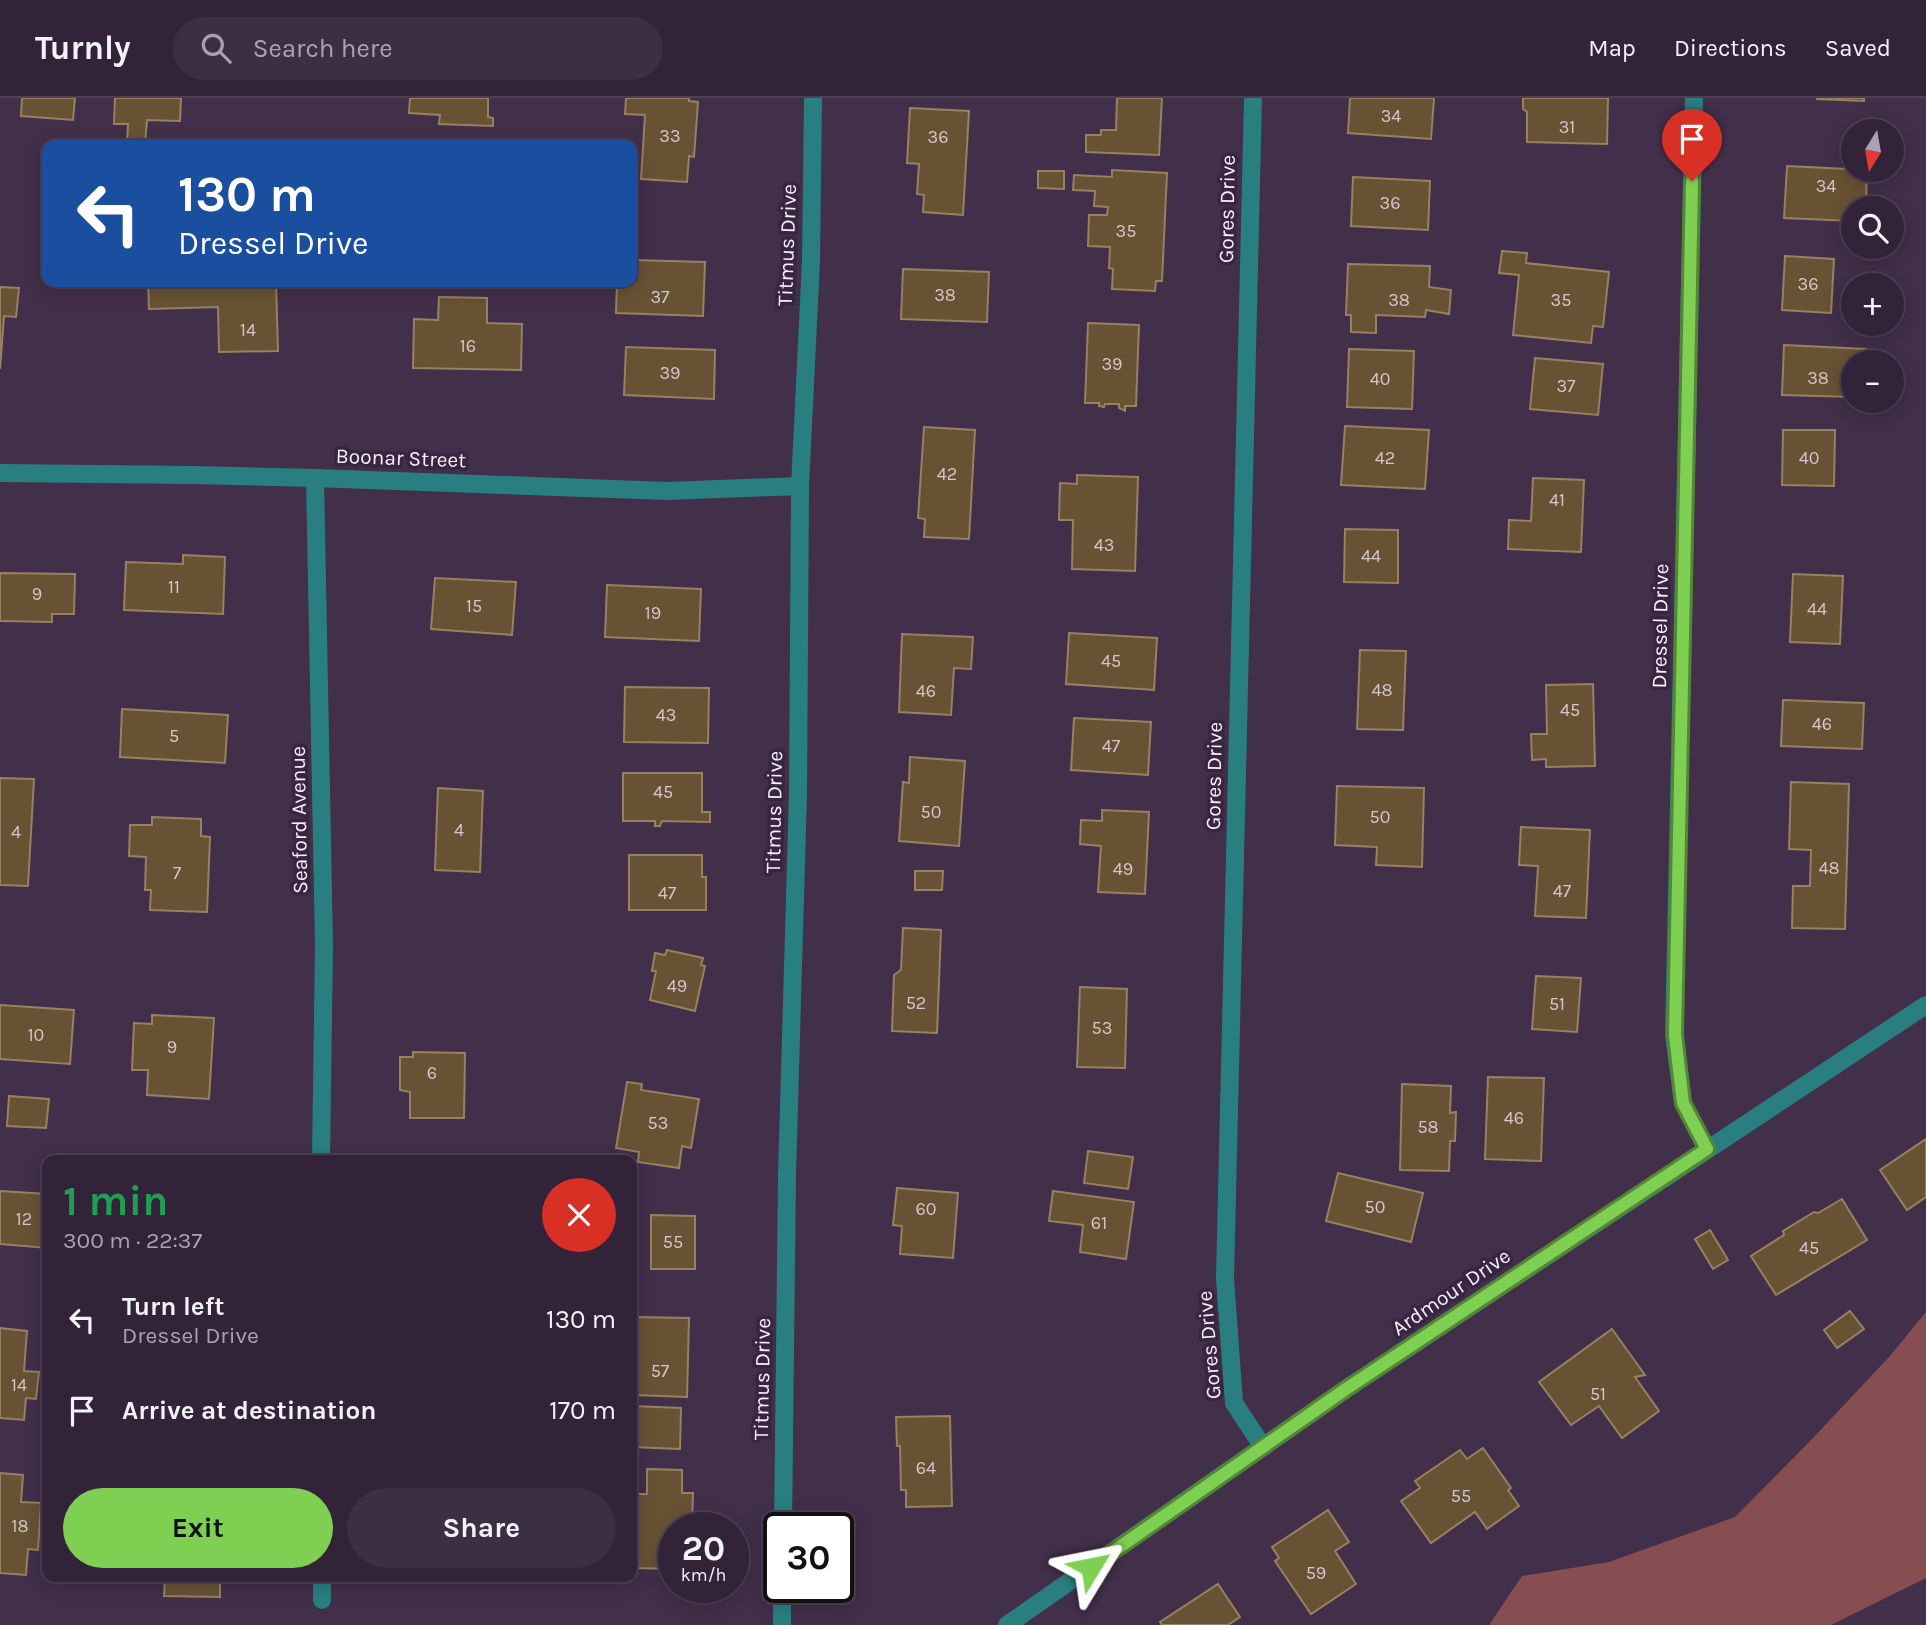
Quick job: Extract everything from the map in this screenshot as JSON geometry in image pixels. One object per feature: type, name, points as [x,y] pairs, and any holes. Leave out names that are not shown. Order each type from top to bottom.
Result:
[{"type":"street","name":"Titmus Drive","points":[[783,1512],[787,1175],[798,793],[800,486],[811,261],[813,98]]},
{"type":"street","name":"Gores Drive","points":[[1253,98],[1226,1278],[1234,1403],[1263,1447]]},
{"type":"street","name":"Dressel Drive","points":[[1694,98],[1675,1035],[1683,1103],[1707,1149]]},
{"type":"street","name":"Boonar Street","points":[[0,473],[315,478],[667,491],[800,486]]},
{"type":"street","name":"Seaford Avenue","points":[[315,478],[324,945],[321,1155]]},
{"type":"street","name":"Ardmour Drive","points":[[1007,1625],[1357,1381],[1926,1005]]},
{"type":"street","points":[[322,1582],[322,1600]]},
{"type":"street","points":[[782,1603],[782,1625]]},
{"type":"shaded area","points":[[1926,1312],[1926,1578],[1831,1625],[1489,1625],[1522,1576],[1609,1562],[1735,1517],[1890,1356]]},
{"type":"building","points":[[22,98],[75,98],[73,120],[21,116]]},
{"type":"building","points":[[115,98],[181,98],[180,121],[147,120],[145,140],[127,140],[128,124],[114,124]]},
{"type":"building","points":[[410,98],[488,98],[488,117],[493,118],[493,126],[439,124],[440,115],[409,113]]},
{"type":"building","points":[[626,98],[689,98],[689,101],[698,102],[694,157],[689,156],[687,182],[641,179],[645,115],[625,114]]},
{"type":"building","points":[[1117,98],[1162,98],[1159,155],[1086,152],[1086,135],[1101,135],[1101,130],[1116,130]]},
{"type":"building","points":[[1350,98],[1434,98],[1431,139],[1348,133]]},
{"type":"building","points":[[1523,98],[1608,98],[1607,144],[1527,142],[1527,112],[1523,109]]},
{"type":"building","points":[[1864,98],[1864,101],[1817,99]]},
{"type":"building","points":[[910,108],[969,111],[963,215],[923,212],[924,195],[917,194],[919,164],[907,163]]},
{"type":"building","points":[[1787,166],[1841,169],[1841,182],[1867,182],[1866,196],[1841,196],[1841,220],[1784,218]]},
{"type":"building","points":[[1112,170],[1167,173],[1162,281],[1156,281],[1155,291],[1112,289],[1110,247],[1088,246],[1089,215],[1107,215],[1108,207],[1094,206],[1095,191],[1073,190],[1074,175],[1112,177]]},
{"type":"building","points":[[1038,171],[1064,171],[1064,189],[1038,188]]},
{"type":"building","points":[[1353,177],[1430,181],[1428,230],[1351,226]]},
{"type":"building","points":[[1502,251],[1527,253],[1526,263],[1609,272],[1603,327],[1593,326],[1591,343],[1513,335],[1519,275],[1499,273]]},
{"type":"building","points":[[1785,256],[1834,259],[1831,313],[1782,310]]},
{"type":"building","points":[[637,260],[705,262],[703,316],[616,313],[617,287],[637,287]]},
{"type":"building","points":[[1348,264],[1430,266],[1429,287],[1451,290],[1449,314],[1426,310],[1425,317],[1376,315],[1376,333],[1351,332],[1351,315],[1346,315]]},
{"type":"building","points":[[903,269],[989,272],[987,322],[901,319]]},
{"type":"building","points":[[0,287],[19,288],[16,317],[4,316],[0,369]]},
{"type":"building","points":[[148,287],[276,287],[278,351],[219,352],[218,307],[149,309]]},
{"type":"building","points":[[439,297],[487,298],[487,323],[522,324],[521,370],[413,368],[414,319],[438,320]]},
{"type":"building","points":[[1088,323],[1139,325],[1136,406],[1125,406],[1125,411],[1119,408],[1119,404],[1105,404],[1104,407],[1099,406],[1099,403],[1085,403]]},
{"type":"building","points":[[1784,345],[1866,349],[1841,350],[1841,397],[1782,395]]},
{"type":"building","points":[[626,347],[715,350],[714,399],[624,395]]},
{"type":"building","points":[[1349,349],[1414,351],[1412,409],[1347,407]]},
{"type":"building","points":[[1535,358],[1603,364],[1598,415],[1530,409]]},
{"type":"building","points":[[1345,426],[1429,430],[1425,489],[1341,485]]},
{"type":"building","points":[[924,427],[975,430],[969,539],[924,537],[925,519],[918,518]]},
{"type":"building","points":[[1783,430],[1835,430],[1834,486],[1782,485]]},
{"type":"building","points":[[1077,475],[1138,477],[1135,571],[1072,569],[1073,520],[1059,520],[1060,483],[1077,484]]},
{"type":"building","points":[[1533,478],[1584,480],[1581,552],[1508,549],[1509,520],[1531,521]]},
{"type":"building","points":[[1345,529],[1398,530],[1398,583],[1344,582]]},
{"type":"building","points":[[183,555],[225,557],[223,614],[124,610],[126,562],[183,564]]},
{"type":"building","points":[[0,573],[75,574],[74,614],[52,614],[52,622],[0,621]]},
{"type":"building","points":[[1793,574],[1843,576],[1840,644],[1790,642]]},
{"type":"building","points":[[435,578],[516,582],[512,635],[431,629]]},
{"type":"building","points":[[607,585],[701,589],[699,641],[605,637]]},
{"type":"building","points":[[1069,633],[1157,638],[1154,690],[1066,684]]},
{"type":"building","points":[[902,634],[973,637],[971,669],[954,668],[951,715],[899,712]]},
{"type":"building","points":[[1360,650],[1406,651],[1403,730],[1357,729]]},
{"type":"building","points":[[1593,684],[1595,766],[1546,767],[1546,759],[1532,760],[1531,734],[1547,734],[1546,685]]},
{"type":"building","points":[[625,687],[709,688],[708,743],[624,742]]},
{"type":"building","points":[[1783,700],[1864,703],[1862,749],[1781,746]]},
{"type":"building","points":[[122,709],[228,715],[225,763],[120,757]]},
{"type":"building","points":[[1074,718],[1151,722],[1148,775],[1071,770]]},
{"type":"building","points":[[910,757],[965,761],[959,846],[899,841],[903,782],[909,783]]},
{"type":"building","points":[[623,773],[702,773],[702,812],[710,812],[710,822],[662,821],[660,826],[655,826],[655,821],[623,821]]},
{"type":"building","points":[[0,778],[34,779],[28,886],[0,885]]},
{"type":"building","points":[[1791,782],[1849,784],[1845,929],[1792,928],[1793,886],[1810,886],[1811,850],[1789,849]]},
{"type":"building","points":[[1337,786],[1424,788],[1422,867],[1376,865],[1377,847],[1335,845]]},
{"type":"building","points":[[438,788],[483,791],[480,872],[435,870]]},
{"type":"building","points":[[1102,810],[1149,812],[1145,894],[1098,892],[1101,846],[1080,844],[1081,820],[1102,821]]},
{"type":"building","points":[[152,817],[201,819],[201,836],[210,837],[207,912],[150,910],[151,890],[145,890],[146,857],[129,856],[130,825],[152,825]]},
{"type":"building","points":[[1521,827],[1590,830],[1586,918],[1535,916],[1538,866],[1519,865]]},
{"type":"building","points":[[629,855],[702,855],[702,877],[706,877],[706,910],[629,910]]},
{"type":"building","points":[[915,871],[943,871],[942,890],[915,890]]},
{"type":"building","points":[[903,928],[941,930],[937,1033],[892,1031],[894,975],[901,970]]},
{"type":"building","points":[[667,950],[703,958],[701,965],[705,966],[695,1011],[650,1000],[656,971],[652,971],[655,953],[665,955]]},
{"type":"building","points":[[1536,976],[1581,978],[1577,1032],[1532,1029]]},
{"type":"building","points":[[1080,987],[1127,989],[1125,1068],[1077,1067]]},
{"type":"building","points":[[0,1005],[74,1010],[70,1064],[0,1059]]},
{"type":"building","points":[[152,1015],[214,1018],[209,1099],[147,1095],[148,1070],[132,1070],[134,1023],[152,1024]]},
{"type":"building","points":[[413,1052],[465,1053],[464,1118],[410,1118],[410,1092],[400,1090],[400,1057],[413,1057]]},
{"type":"building","points":[[1488,1077],[1544,1078],[1541,1161],[1485,1159]]},
{"type":"building","points":[[627,1082],[642,1084],[641,1090],[699,1099],[691,1148],[682,1146],[679,1168],[638,1162],[639,1152],[616,1148]]},
{"type":"building","points":[[1402,1084],[1451,1086],[1450,1113],[1456,1112],[1455,1141],[1450,1141],[1449,1171],[1400,1170]]},
{"type":"building","points":[[9,1096],[49,1099],[46,1128],[7,1126]]},
{"type":"building","points":[[1926,1139],[1926,1197],[1907,1210],[1880,1170]]},
{"type":"building","points":[[1088,1151],[1133,1157],[1128,1189],[1084,1183]]},
{"type":"building","points":[[1338,1173],[1423,1193],[1411,1242],[1326,1221]]},
{"type":"building","points":[[897,1188],[958,1193],[953,1258],[900,1254],[902,1226],[893,1225]]},
{"type":"building","points":[[0,1191],[42,1194],[42,1248],[0,1244]]},
{"type":"building","points":[[1053,1191],[1134,1202],[1126,1259],[1080,1252],[1083,1225],[1049,1221]]},
{"type":"building","points":[[1842,1199],[1867,1240],[1776,1295],[1751,1256],[1784,1235],[1783,1231]]},
{"type":"building","points":[[651,1215],[695,1216],[695,1269],[651,1269]]},
{"type":"building","points":[[1710,1230],[1728,1260],[1713,1269],[1695,1239]]},
{"type":"building","points":[[1850,1311],[1864,1329],[1837,1348],[1824,1330]]},
{"type":"building","points":[[637,1317],[689,1318],[687,1397],[637,1395]]},
{"type":"building","points":[[0,1328],[27,1331],[24,1371],[39,1372],[36,1399],[26,1398],[24,1420],[0,1418]]},
{"type":"building","points":[[1612,1329],[1645,1375],[1635,1377],[1659,1411],[1622,1438],[1599,1406],[1571,1425],[1539,1382]]},
{"type":"building","points":[[637,1406],[681,1408],[680,1449],[637,1447]]},
{"type":"building","points":[[950,1416],[952,1506],[906,1507],[906,1490],[901,1490],[896,1417]]},
{"type":"building","points":[[1483,1448],[1511,1488],[1508,1490],[1519,1506],[1487,1529],[1475,1512],[1431,1543],[1401,1501],[1420,1488],[1415,1481],[1460,1450],[1467,1459]]},
{"type":"building","points":[[647,1469],[682,1470],[682,1493],[693,1493],[692,1512],[658,1512],[658,1569],[637,1568],[637,1494],[647,1494]]},
{"type":"building","points":[[0,1473],[23,1475],[21,1502],[41,1503],[38,1550],[28,1549],[26,1575],[0,1573]]},
{"type":"building","points":[[1328,1510],[1349,1542],[1335,1551],[1356,1584],[1311,1614],[1275,1561],[1279,1558],[1272,1547]]},
{"type":"building","points":[[165,1582],[220,1582],[220,1597],[164,1596]]},
{"type":"building","points":[[1218,1584],[1240,1617],[1228,1625],[1162,1625],[1160,1622]]},
{"type":"route","points":[[1091,1567],[1346,1389],[1707,1149],[1683,1103],[1675,1035],[1692,181]]}]
